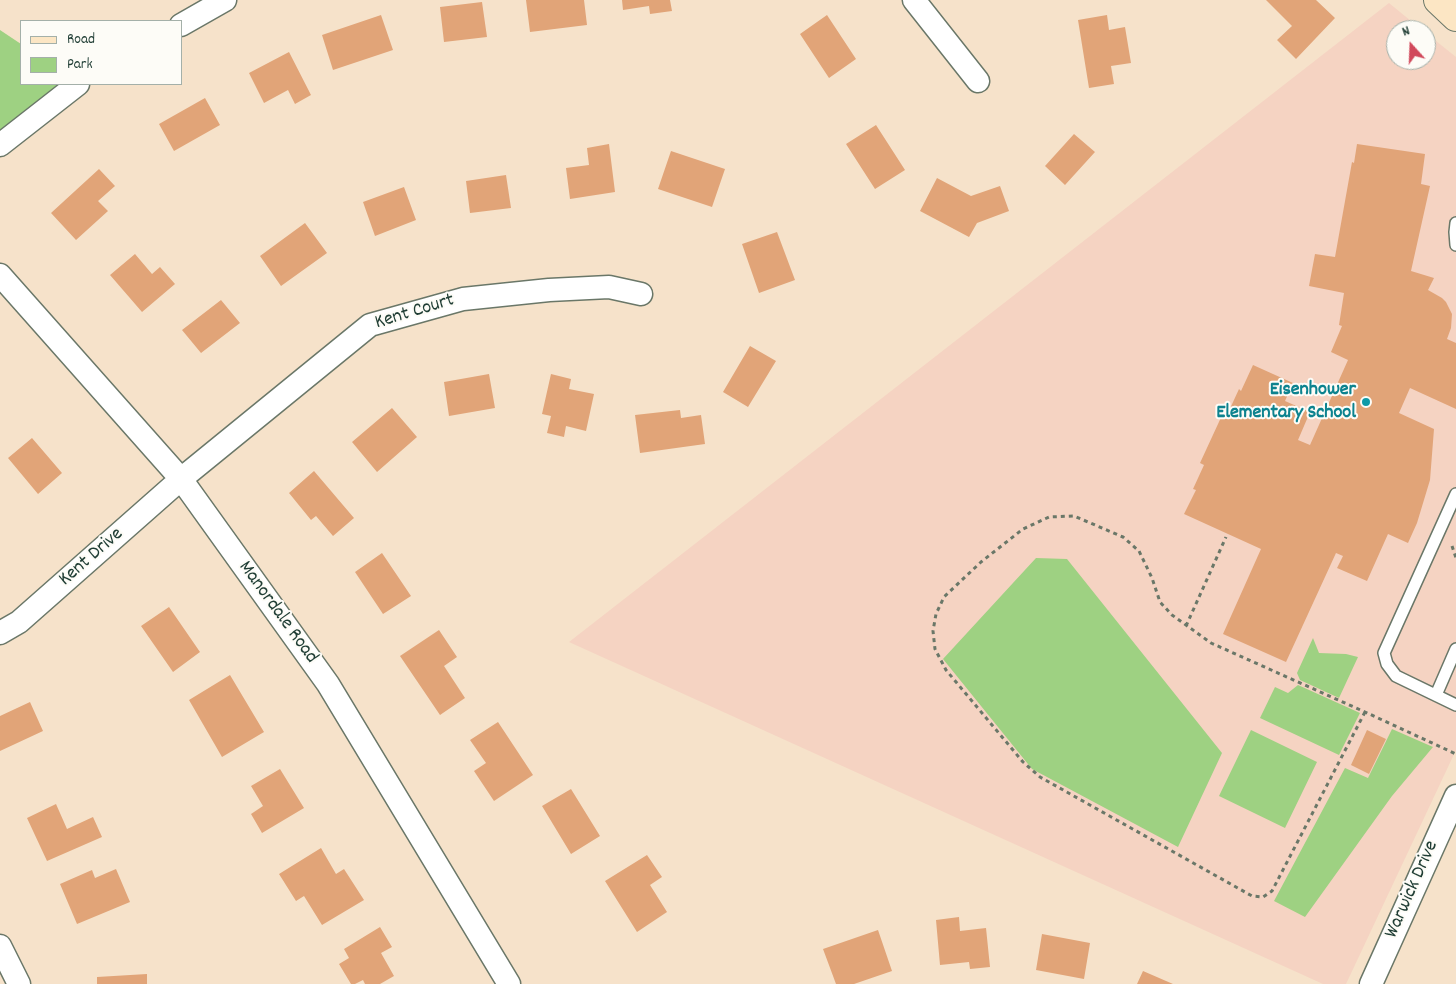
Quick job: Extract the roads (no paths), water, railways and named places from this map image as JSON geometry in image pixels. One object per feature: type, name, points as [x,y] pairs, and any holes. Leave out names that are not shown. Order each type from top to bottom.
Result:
[{"type":"street","points":[[182,24],[225,0]]},
{"type":"street","points":[[914,0],[978,81]]},
{"type":"street","points":[[1438,0],[1456,16]]},
{"type":"street","points":[[0,145],[77,85]]},
{"type":"street","name":"Manordale Road","points":[[0,276],[181,479],[328,684],[509,984]]},
{"type":"street","name":"Kent Court","points":[[181,479],[370,325],[463,299],[549,290],[609,287],[641,294]]},
{"type":"street","name":"Kent Drive","points":[[0,633],[19,622],[181,479]]},
{"type":"street","name":"Warwick Drive","points":[[1371,984],[1456,796]]},
{"type":"street","points":[[0,946],[19,984]]},
{"type":"lane","points":[[1456,222],[1456,245]]},
{"type":"lane","points":[[1456,494],[1384,653],[1387,664],[1396,676],[1456,705]]},
{"type":"lane","points":[[1436,695],[1456,649]]},
{"type":"place","name":"Eisenhower Elementary School","points":[[1366,402]]}]
